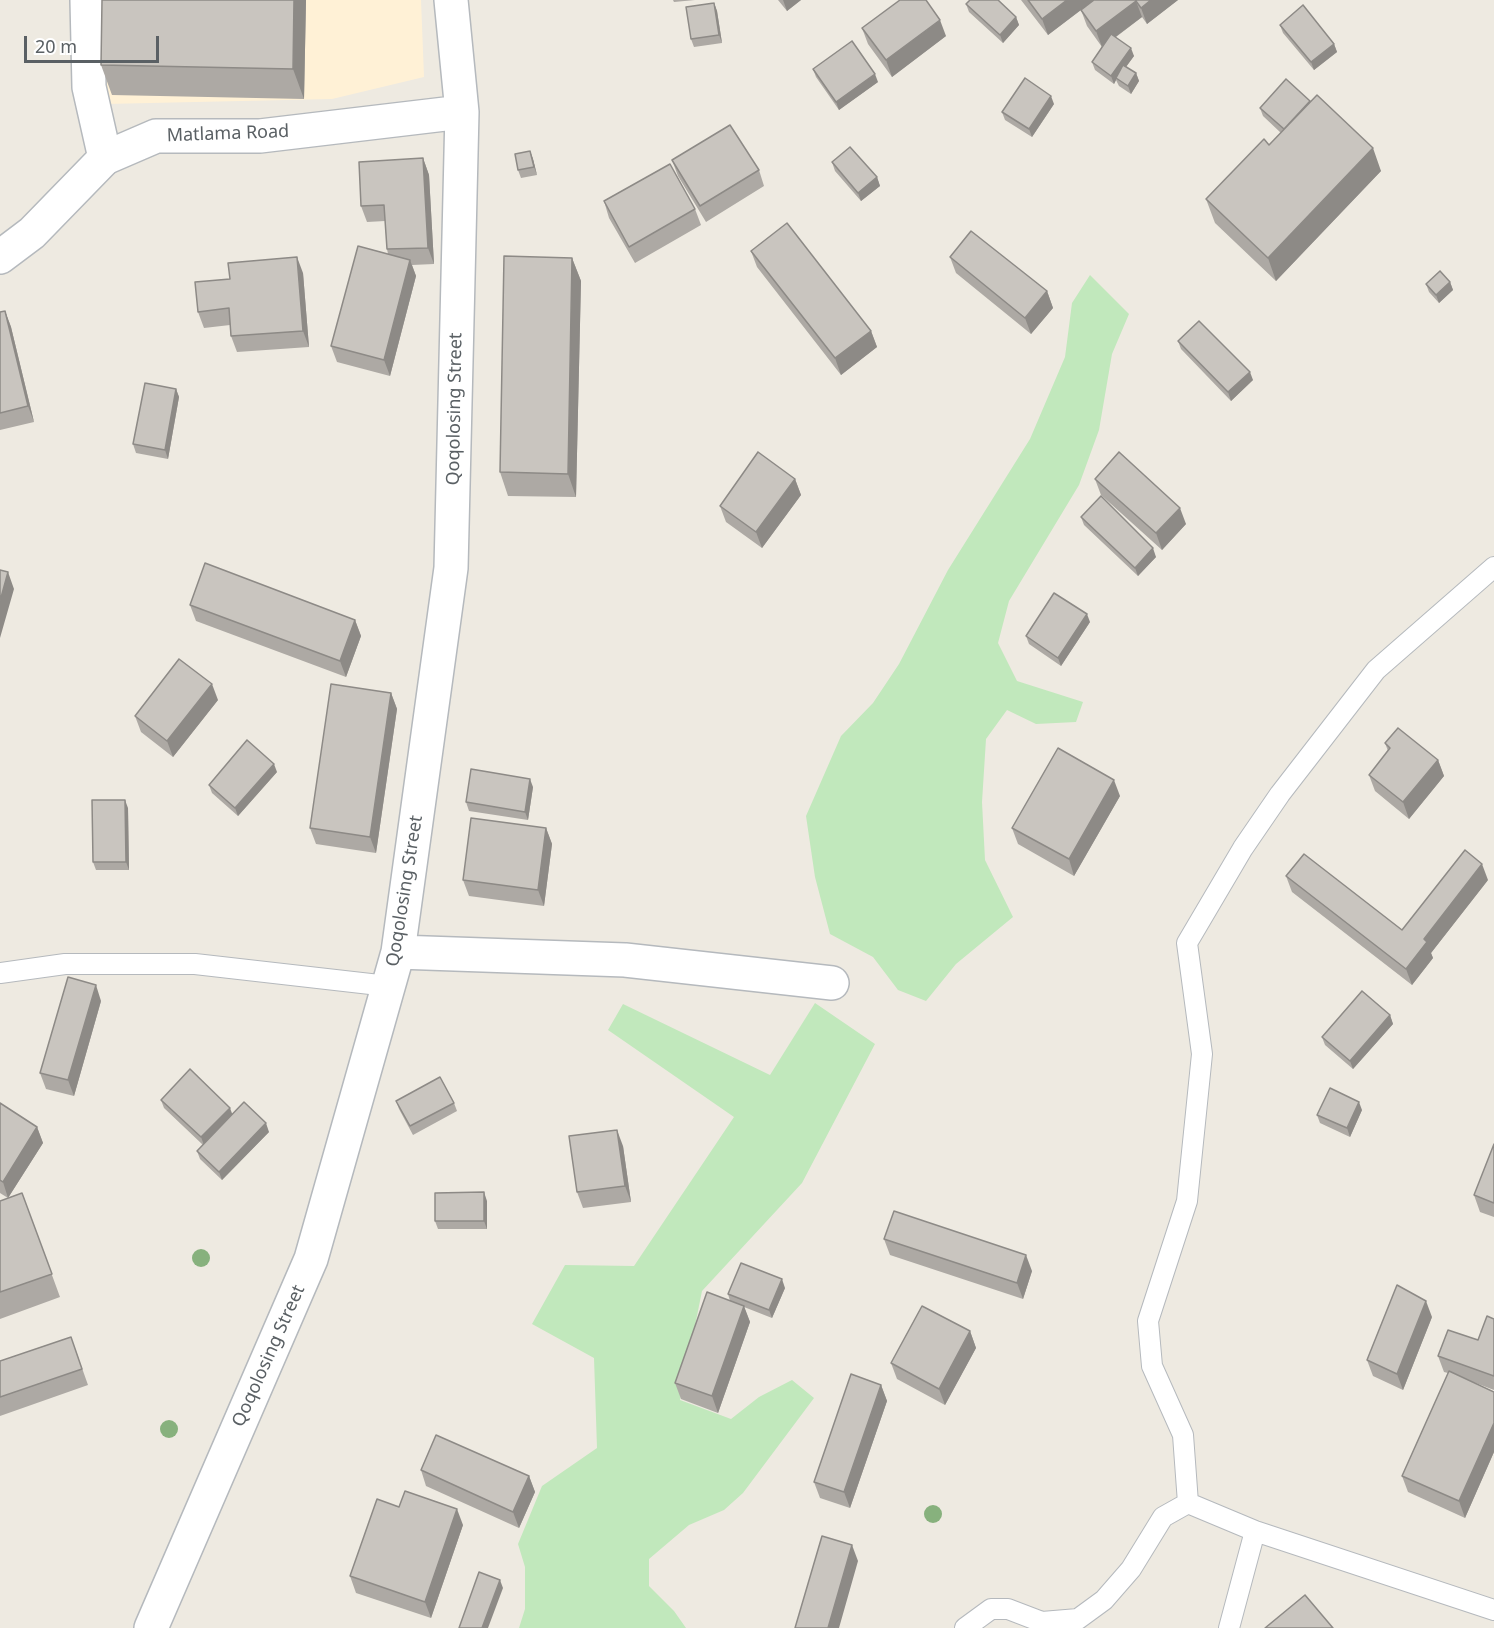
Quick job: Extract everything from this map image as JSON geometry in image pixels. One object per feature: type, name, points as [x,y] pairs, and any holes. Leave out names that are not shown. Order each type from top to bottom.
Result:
[{"type":"street","points":[[87,0],[89,87],[105,158]]},
{"type":"street","name":"Qoqolosing Street","points":[[151,1628],[311,1259],[398,952],[451,568],[462,112],[451,0]]},
{"type":"street","name":"Matlama Road","points":[[0,257],[32,233],[105,158],[156,136],[260,136],[462,112]]},
{"type":"street","points":[[398,952],[625,960],[832,983]]},
{"type":"lane","points":[[1188,1503],[1183,1435],[1152,1365],[1148,1321],[1188,1201],[1202,1054],[1187,944],[1243,848],[1280,794],[1376,670],[1494,567]]},
{"type":"lane","points":[[0,973],[65,964],[195,964],[388,986]]},
{"type":"lane","points":[[1188,1503],[1255,1531],[1494,1610]]},
{"type":"lane","points":[[965,1628],[991,1609],[1008,1609],[1042,1622],[1078,1619],[1104,1600],[1131,1569],[1163,1517],[1188,1503]]},
{"type":"lane","points":[[1229,1628],[1255,1531]]},
{"type":"shaded area","points":[[103,0],[421,0],[424,77],[332,99],[105,104]]},
{"type":"green space","points":[[1090,275],[1129,314],[1112,354],[1099,430],[1079,485],[1009,601],[998,643],[1017,681],[1083,702],[1076,722],[1036,724],[1007,710],[986,739],[982,802],[985,860],[1013,917],[956,964],[926,1001],[898,990],[873,957],[830,934],[815,877],[806,816],[841,736],[873,703],[899,664],[948,570],[1030,439],[1065,357],[1072,303]]},
{"type":"green space","points":[[815,1003],[875,1044],[802,1183],[702,1291],[680,1400],[731,1419],[759,1397],[792,1380],[814,1398],[743,1493],[724,1510],[689,1525],[649,1559],[649,1586],[674,1611],[686,1628],[519,1628],[525,1609],[525,1567],[518,1544],[542,1486],[597,1448],[594,1358],[532,1324],[565,1265],[634,1266],[734,1117],[608,1030],[623,1004],[770,1075]]},
{"type":"building","points":[[102,0],[294,0],[293,69],[101,65]]},
{"type":"building","points":[[900,0],[926,0],[940,20],[886,60],[862,28]]},
{"type":"building","points":[[970,0],[998,0],[1016,17],[1000,35],[966,4]]},
{"type":"building","points":[[1028,0],[1067,0],[1042,19]]},
{"type":"building","points":[[1094,0],[1151,0],[1141,8],[1136,1],[1096,31],[1081,10]]},
{"type":"building","points":[[714,3],[719,35],[691,39],[686,7]]},
{"type":"building","points":[[1303,5],[1334,44],[1311,62],[1280,25]]},
{"type":"building","points":[[1111,34],[1131,48],[1111,76],[1092,62]]},
{"type":"building","points":[[852,41],[875,74],[836,102],[813,69]]},
{"type":"building","points":[[1123,65],[1136,73],[1128,86],[1116,78]]},
{"type":"building","points":[[1025,78],[1051,96],[1029,129],[1002,112]]},
{"type":"building","points":[[1286,79],[1310,101],[1284,129],[1260,108]]},
{"type":"building","points":[[1317,95],[1373,148],[1268,258],[1206,199],[1264,139],[1269,145]]},
{"type":"building","points":[[730,125],[759,170],[700,206],[672,160]]},
{"type":"building","points":[[850,147],[877,177],[858,193],[832,162]]},
{"type":"building","points":[[530,151],[534,167],[518,170],[515,154]]},
{"type":"building","points":[[423,158],[428,248],[387,249],[384,205],[361,206],[359,162]]},
{"type":"building","points":[[670,164],[695,209],[629,247],[604,201]]},
{"type":"building","points":[[787,223],[871,331],[835,358],[751,251]]},
{"type":"building","points":[[971,231],[1047,291],[1025,318],[950,257]]},
{"type":"building","points":[[358,246],[410,260],[384,360],[331,346]]},
{"type":"building","points":[[504,256],[572,258],[568,474],[500,472]]},
{"type":"building","points":[[297,257],[303,331],[231,336],[229,308],[198,312],[195,282],[230,279],[228,263]]},
{"type":"building","points":[[1440,271],[1450,282],[1436,295],[1426,284]]},
{"type":"building","points":[[5,311],[28,406],[0,413],[0,312]]},
{"type":"building","points":[[1199,321],[1250,372],[1228,392],[1178,341]]},
{"type":"building","points":[[145,383],[176,389],[165,450],[133,444]]},
{"type":"building","points":[[758,452],[795,479],[756,532],[720,506]]},
{"type":"building","points":[[1119,452],[1180,508],[1156,533],[1095,479]]},
{"type":"building","points":[[1101,496],[1153,548],[1135,568],[1081,517]]},
{"type":"building","points":[[205,563],[355,620],[340,661],[190,605]]},
{"type":"building","points":[[0,570],[8,572],[0,601]]},
{"type":"building","points":[[1054,593],[1087,614],[1058,658],[1026,636]]},
{"type":"building","points":[[179,659],[212,684],[167,741],[135,716]]},
{"type":"building","points":[[331,684],[391,693],[370,837],[310,828]]},
{"type":"building","points":[[1398,728],[1438,760],[1403,802],[1369,775],[1390,748],[1385,743]]},
{"type":"building","points":[[247,740],[274,764],[235,808],[209,785]]},
{"type":"building","points":[[1058,748],[1114,780],[1069,859],[1012,828]]},
{"type":"building","points":[[471,769],[530,779],[525,812],[466,802]]},
{"type":"building","points":[[92,800],[125,800],[126,862],[93,862]]},
{"type":"building","points":[[471,818],[546,828],[538,890],[463,880]]},
{"type":"building","points":[[1465,850],[1482,864],[1424,939],[1427,942],[1406,969],[1286,876],[1304,854],[1402,930]]},
{"type":"building","points":[[68,977],[96,985],[68,1080],[40,1073]]},
{"type":"building","points":[[1362,991],[1390,1015],[1350,1061],[1322,1037]]},
{"type":"building","points":[[190,1069],[230,1108],[201,1137],[161,1100]]},
{"type":"building","points":[[440,1077],[454,1103],[410,1126],[396,1101]]},
{"type":"building","points":[[1330,1088],[1359,1102],[1347,1128],[1317,1115]]},
{"type":"building","points":[[244,1102],[266,1123],[219,1172],[197,1151]]},
{"type":"building","points":[[0,1103],[37,1127],[3,1182],[0,1180]]},
{"type":"building","points":[[617,1130],[625,1186],[577,1192],[569,1136]]},
{"type":"building","points":[[1494,1144],[1494,1203],[1474,1195]]},
{"type":"building","points":[[484,1192],[484,1221],[435,1221],[435,1193]]},
{"type":"building","points":[[22,1193],[52,1274],[0,1292],[0,1201]]},
{"type":"building","points":[[894,1211],[1026,1255],[1017,1283],[884,1239]]},
{"type":"building","points":[[741,1263],[782,1279],[769,1310],[728,1294]]},
{"type":"building","points":[[1397,1285],[1426,1301],[1397,1374],[1367,1360]]},
{"type":"building","points":[[707,1292],[744,1306],[712,1396],[675,1383]]},
{"type":"building","points":[[922,1306],[970,1331],[939,1389],[891,1363]]},
{"type":"building","points":[[1487,1316],[1494,1319],[1494,1376],[1438,1356],[1448,1330],[1478,1340]]},
{"type":"building","points":[[71,1337],[82,1369],[0,1397],[0,1361]]},
{"type":"building","points":[[1449,1371],[1494,1392],[1494,1423],[1459,1501],[1402,1476]]},
{"type":"building","points":[[851,1374],[881,1385],[844,1492],[814,1482]]},
{"type":"building","points":[[436,1435],[529,1476],[513,1512],[421,1470]]},
{"type":"building","points":[[405,1491],[457,1509],[425,1602],[350,1576],[377,1499],[399,1507]]},
{"type":"building","points":[[822,1536],[852,1545],[828,1628],[795,1628]]},
{"type":"building","points":[[479,1572],[500,1580],[482,1628],[459,1628]]},
{"type":"building","points":[[1305,1595],[1333,1628],[1265,1628]]}]
